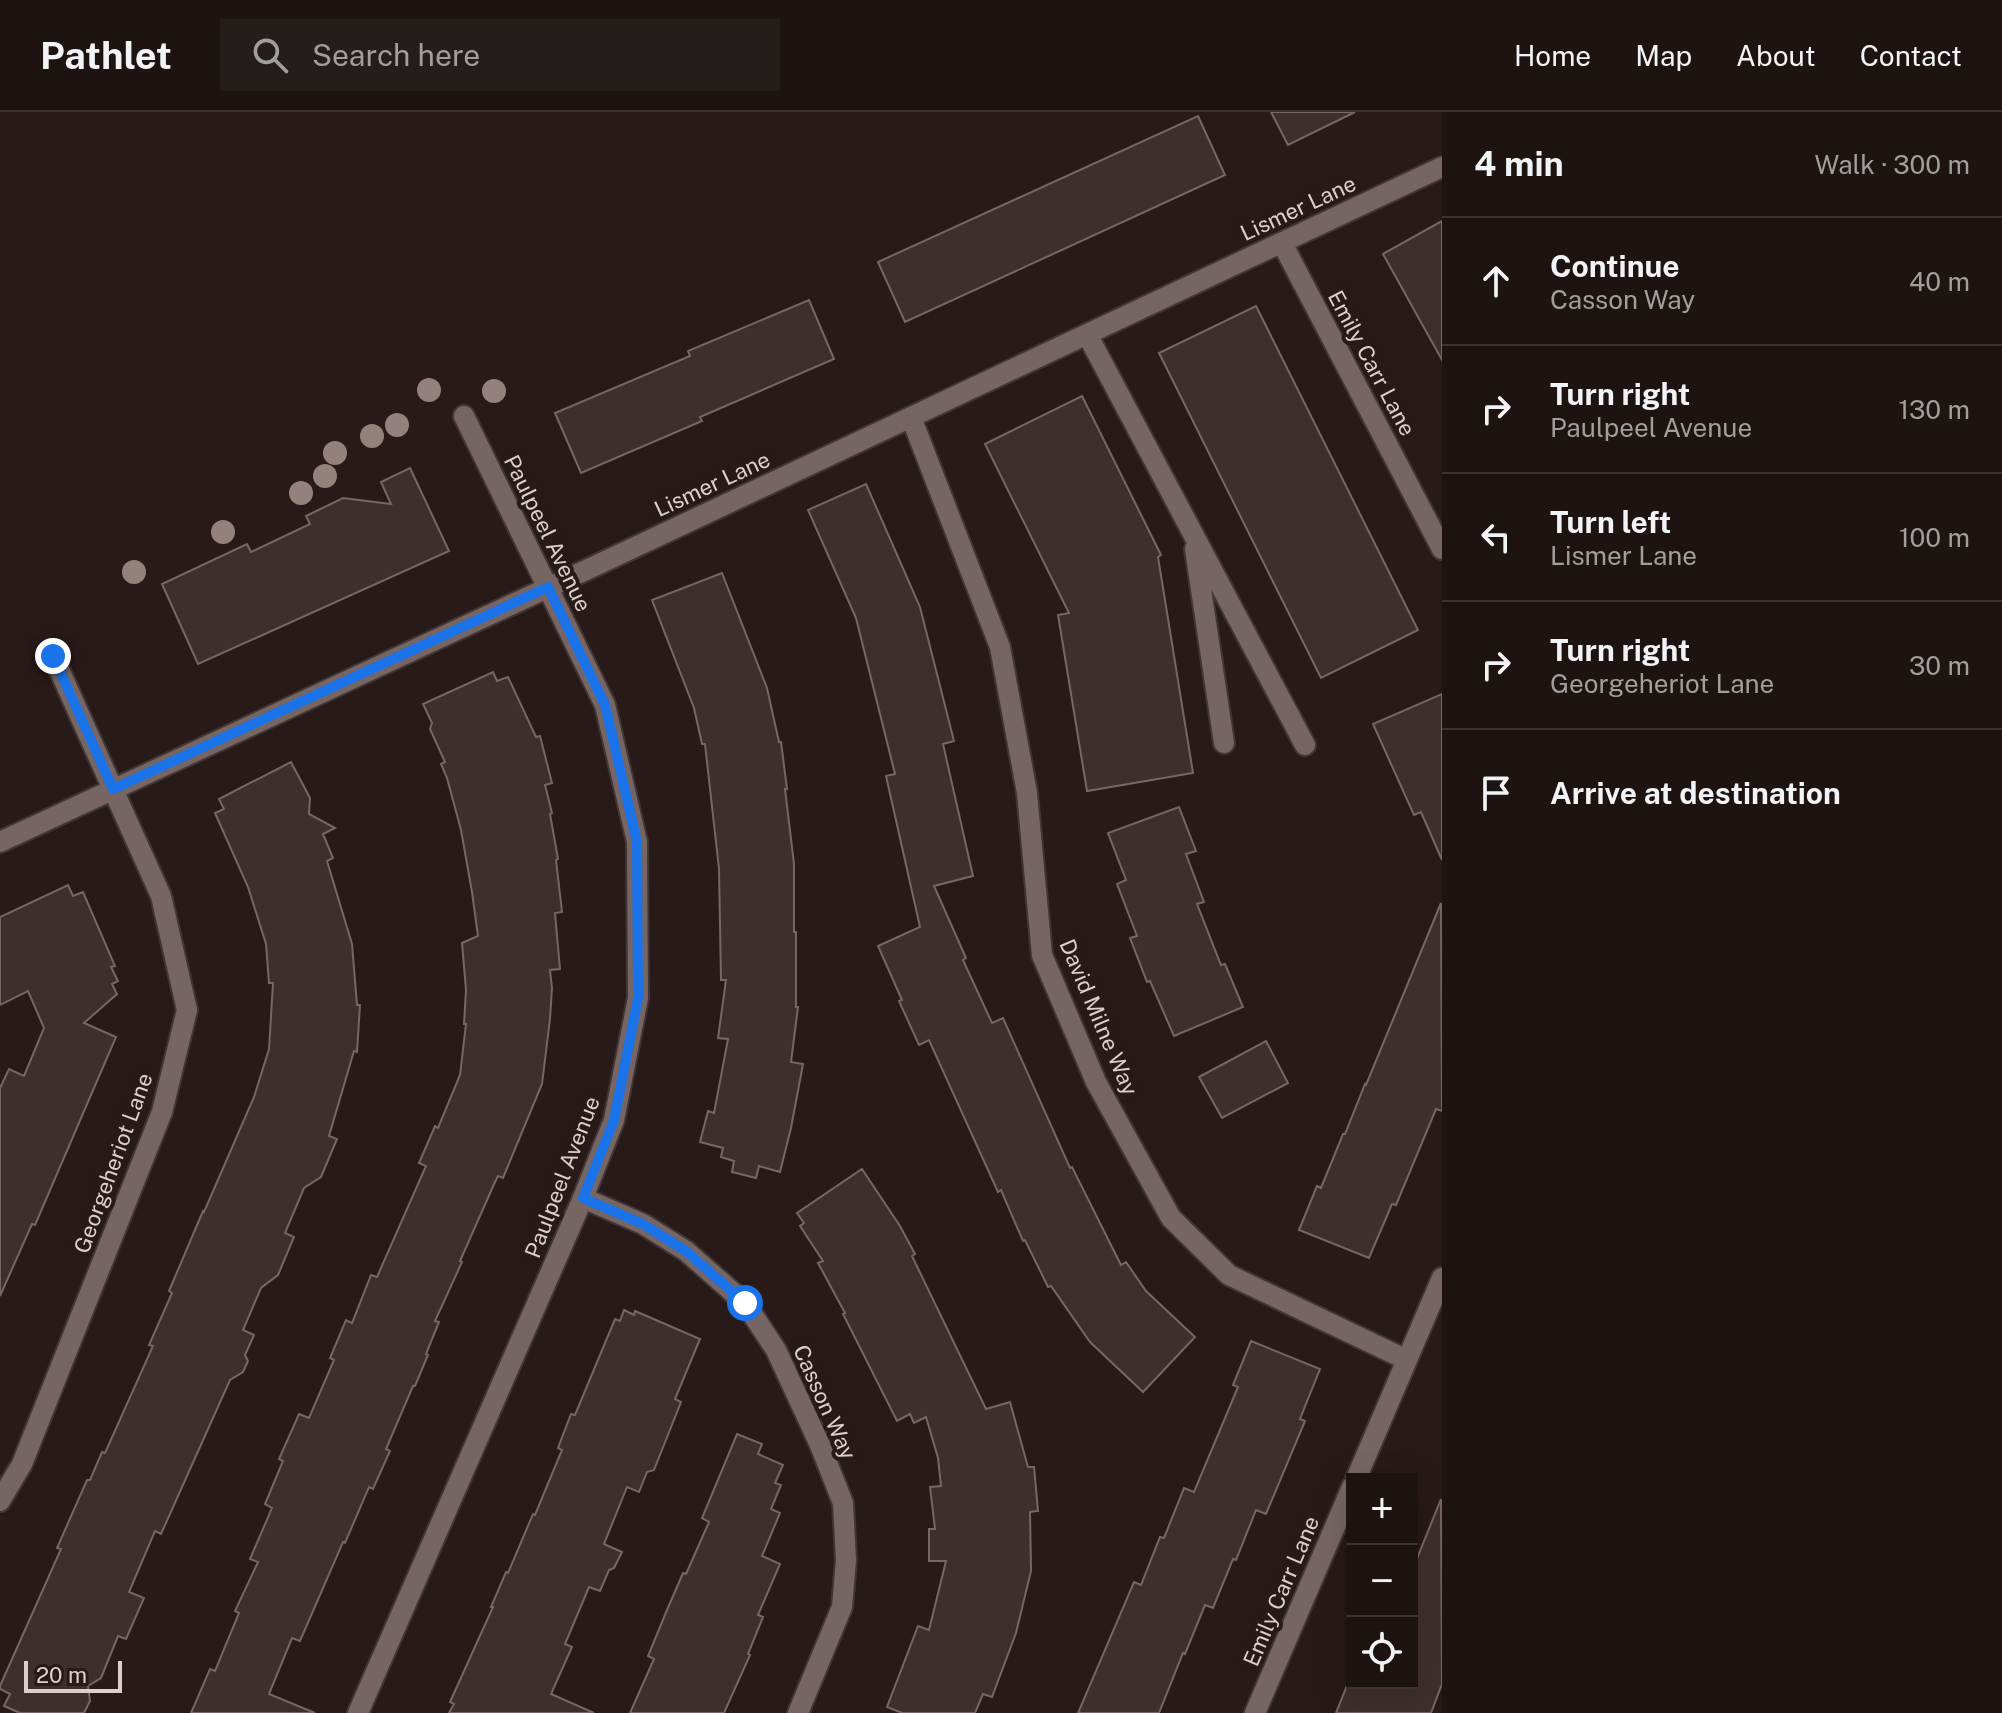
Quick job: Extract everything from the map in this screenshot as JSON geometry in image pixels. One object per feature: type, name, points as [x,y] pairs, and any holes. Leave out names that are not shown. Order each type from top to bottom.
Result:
[{"type":"street","name":"Lismer Lane","points":[[0,842],[1442,167]]},
{"type":"street","name":"Emily Carr Lane","points":[[1282,243],[1442,549]]},
{"type":"street","points":[[1087,334],[1305,745]]},
{"type":"street","name":"Paulpeel Avenue","points":[[358,1713],[583,1198],[614,1120],[638,998],[637,842],[605,705],[464,416]]},
{"type":"street","name":"David Milne Way","points":[[911,417],[1000,647],[1027,793],[1042,955],[1096,1082],[1171,1218],[1229,1275],[1407,1360]]},
{"type":"street","points":[[1192,533],[1224,743]]},
{"type":"street","name":"Georgeheriot Lane","points":[[0,1501],[22,1464],[162,1112],[187,1010],[161,896],[53,656]]},
{"type":"street","name":"Casson Way","points":[[583,1198],[643,1224],[686,1251],[745,1303],[776,1350],[820,1445],[843,1503],[846,1560],[842,1607],[798,1713]]},
{"type":"street","points":[[1359,1473],[1442,1278]]},
{"type":"street","name":"Emily Carr Lane","points":[[1255,1713],[1346,1501]]},
{"type":"building","points":[[1271,112],[1355,112],[1288,145]]},
{"type":"building","points":[[1198,116],[1225,175],[905,322],[878,262]]},
{"type":"building","points":[[1442,221],[1442,360],[1383,254]]},
{"type":"building","points":[[809,300],[834,359],[581,473],[555,413],[690,356],[688,351]]},
{"type":"building","points":[[1256,306],[1418,630],[1321,678],[1159,353]]},
{"type":"building","points":[[1082,396],[1161,555],[1158,557],[1193,773],[1087,791],[1058,615],[1069,613],[985,444]]},
{"type":"building","points":[[410,468],[449,551],[198,664],[162,584],[247,544],[251,552],[310,524],[306,516],[343,498],[391,504],[381,482]]},
{"type":"building","points":[[866,484],[920,607],[954,741],[943,744],[973,876],[934,886],[992,1023],[1003,1018],[1070,1168],[1121,1265],[1126,1262],[1146,1291],[1195,1337],[1143,1392],[1090,1342],[1051,1286],[1048,1287],[1023,1241],[1001,1190],[998,1192],[929,1040],[919,1045],[878,946],[920,927],[886,776],[895,774],[856,618],[808,510]]},
{"type":"building","points":[[722,573],[767,688],[781,742],[794,864],[798,1007],[791,1062],[803,1064],[780,1172],[759,1166],[756,1178],[732,1172],[734,1161],[721,1157],[723,1148],[700,1142],[708,1111],[714,1113],[728,1039],[718,1038],[726,980],[721,980],[719,869],[705,744],[702,744],[694,708],[652,600]]},
{"type":"building","points":[[493,672],[497,681],[508,677],[536,737],[540,736],[552,783],[545,785],[552,813],[562,912],[555,913],[560,969],[550,970],[550,1019],[542,1084],[503,1178],[498,1176],[460,1261],[435,1321],[439,1322],[428,1355],[386,1449],[390,1451],[373,1489],[369,1487],[300,1641],[292,1638],[269,1694],[315,1713],[191,1713],[210,1669],[215,1671],[239,1613],[235,1611],[258,1562],[250,1559],[272,1508],[265,1504],[283,1461],[279,1459],[299,1414],[309,1418],[334,1360],[330,1358],[346,1320],[352,1323],[371,1275],[377,1277],[426,1166],[419,1163],[435,1126],[438,1128],[460,1075],[466,1024],[462,943],[478,936],[461,830],[441,764],[445,762],[423,704]]},
{"type":"building","points":[[1442,694],[1442,860],[1421,812],[1414,815],[1373,724]]},
{"type":"building","points":[[291,762],[310,798],[309,814],[335,828],[323,834],[333,858],[327,861],[352,944],[357,1005],[360,1005],[357,1052],[354,1051],[329,1136],[337,1139],[321,1177],[304,1188],[285,1233],[294,1237],[278,1275],[261,1288],[243,1330],[254,1335],[245,1355],[248,1361],[243,1372],[230,1380],[161,1534],[155,1531],[129,1592],[144,1598],[126,1639],[118,1636],[101,1678],[88,1686],[90,1701],[84,1713],[20,1713],[4,1706],[10,1694],[0,1686],[61,1549],[57,1548],[87,1480],[90,1480],[102,1452],[105,1453],[153,1346],[149,1345],[172,1293],[169,1291],[254,1097],[269,1049],[273,983],[269,983],[266,944],[248,887],[215,813],[224,809],[219,799]]},
{"type":"building","points":[[1179,807],[1196,851],[1186,854],[1204,902],[1197,904],[1221,965],[1225,964],[1243,1007],[1174,1036],[1150,981],[1147,982],[1130,938],[1137,936],[1117,884],[1126,880],[1108,833]]},
{"type":"building","points":[[68,885],[73,896],[83,892],[115,966],[111,967],[118,981],[112,984],[117,994],[84,1023],[116,1037],[35,1225],[32,1224],[0,1296],[0,1088],[9,1069],[24,1076],[44,1028],[28,991],[0,1005],[0,917]]},
{"type":"building","points":[[1441,903],[1442,1111],[1436,1109],[1396,1205],[1392,1204],[1369,1258],[1299,1230],[1317,1186],[1321,1188],[1345,1134]]},
{"type":"building","points":[[1266,1041],[1288,1083],[1222,1118],[1199,1077]]},
{"type":"building","points":[[862,1169],[915,1254],[912,1256],[986,1409],[1010,1402],[1028,1467],[1034,1467],[1038,1511],[1030,1512],[1031,1571],[1016,1633],[992,1697],[983,1694],[975,1713],[902,1713],[887,1707],[918,1626],[929,1630],[946,1561],[929,1561],[929,1529],[935,1529],[930,1487],[941,1486],[938,1458],[926,1417],[914,1423],[910,1414],[897,1421],[818,1263],[823,1261],[800,1226],[804,1223],[797,1213]]},
{"type":"building","points":[[624,1310],[634,1315],[635,1311],[700,1339],[675,1399],[681,1402],[654,1470],[647,1472],[639,1492],[627,1487],[604,1544],[622,1552],[614,1568],[609,1570],[600,1591],[589,1587],[565,1644],[572,1647],[551,1694],[594,1713],[449,1713],[454,1704],[450,1702],[562,1450],[558,1448],[571,1414],[575,1415],[615,1319],[620,1321]]},
{"type":"building","points":[[1251,1341],[1320,1369],[1300,1419],[1305,1421],[1266,1514],[1256,1510],[1213,1608],[1205,1605],[1159,1713],[1078,1713],[1134,1582],[1141,1585],[1184,1488],[1194,1492],[1238,1387],[1233,1385]]},
{"type":"building","points":[[737,1434],[762,1444],[758,1454],[783,1465],[775,1483],[781,1485],[771,1509],[780,1513],[762,1556],[780,1564],[758,1615],[763,1617],[750,1655],[724,1713],[630,1713],[654,1659],[648,1656],[667,1610],[709,1522],[702,1518]]},
{"type":"building","points":[[1441,1499],[1442,1684],[1431,1713],[1336,1713],[1346,1688],[1418,1689],[1418,1556]]},
{"type":"route","points":[[53,656],[113,789],[548,587],[605,705],[637,842],[638,998],[614,1120],[583,1198],[643,1224],[686,1251],[745,1303]]}]
